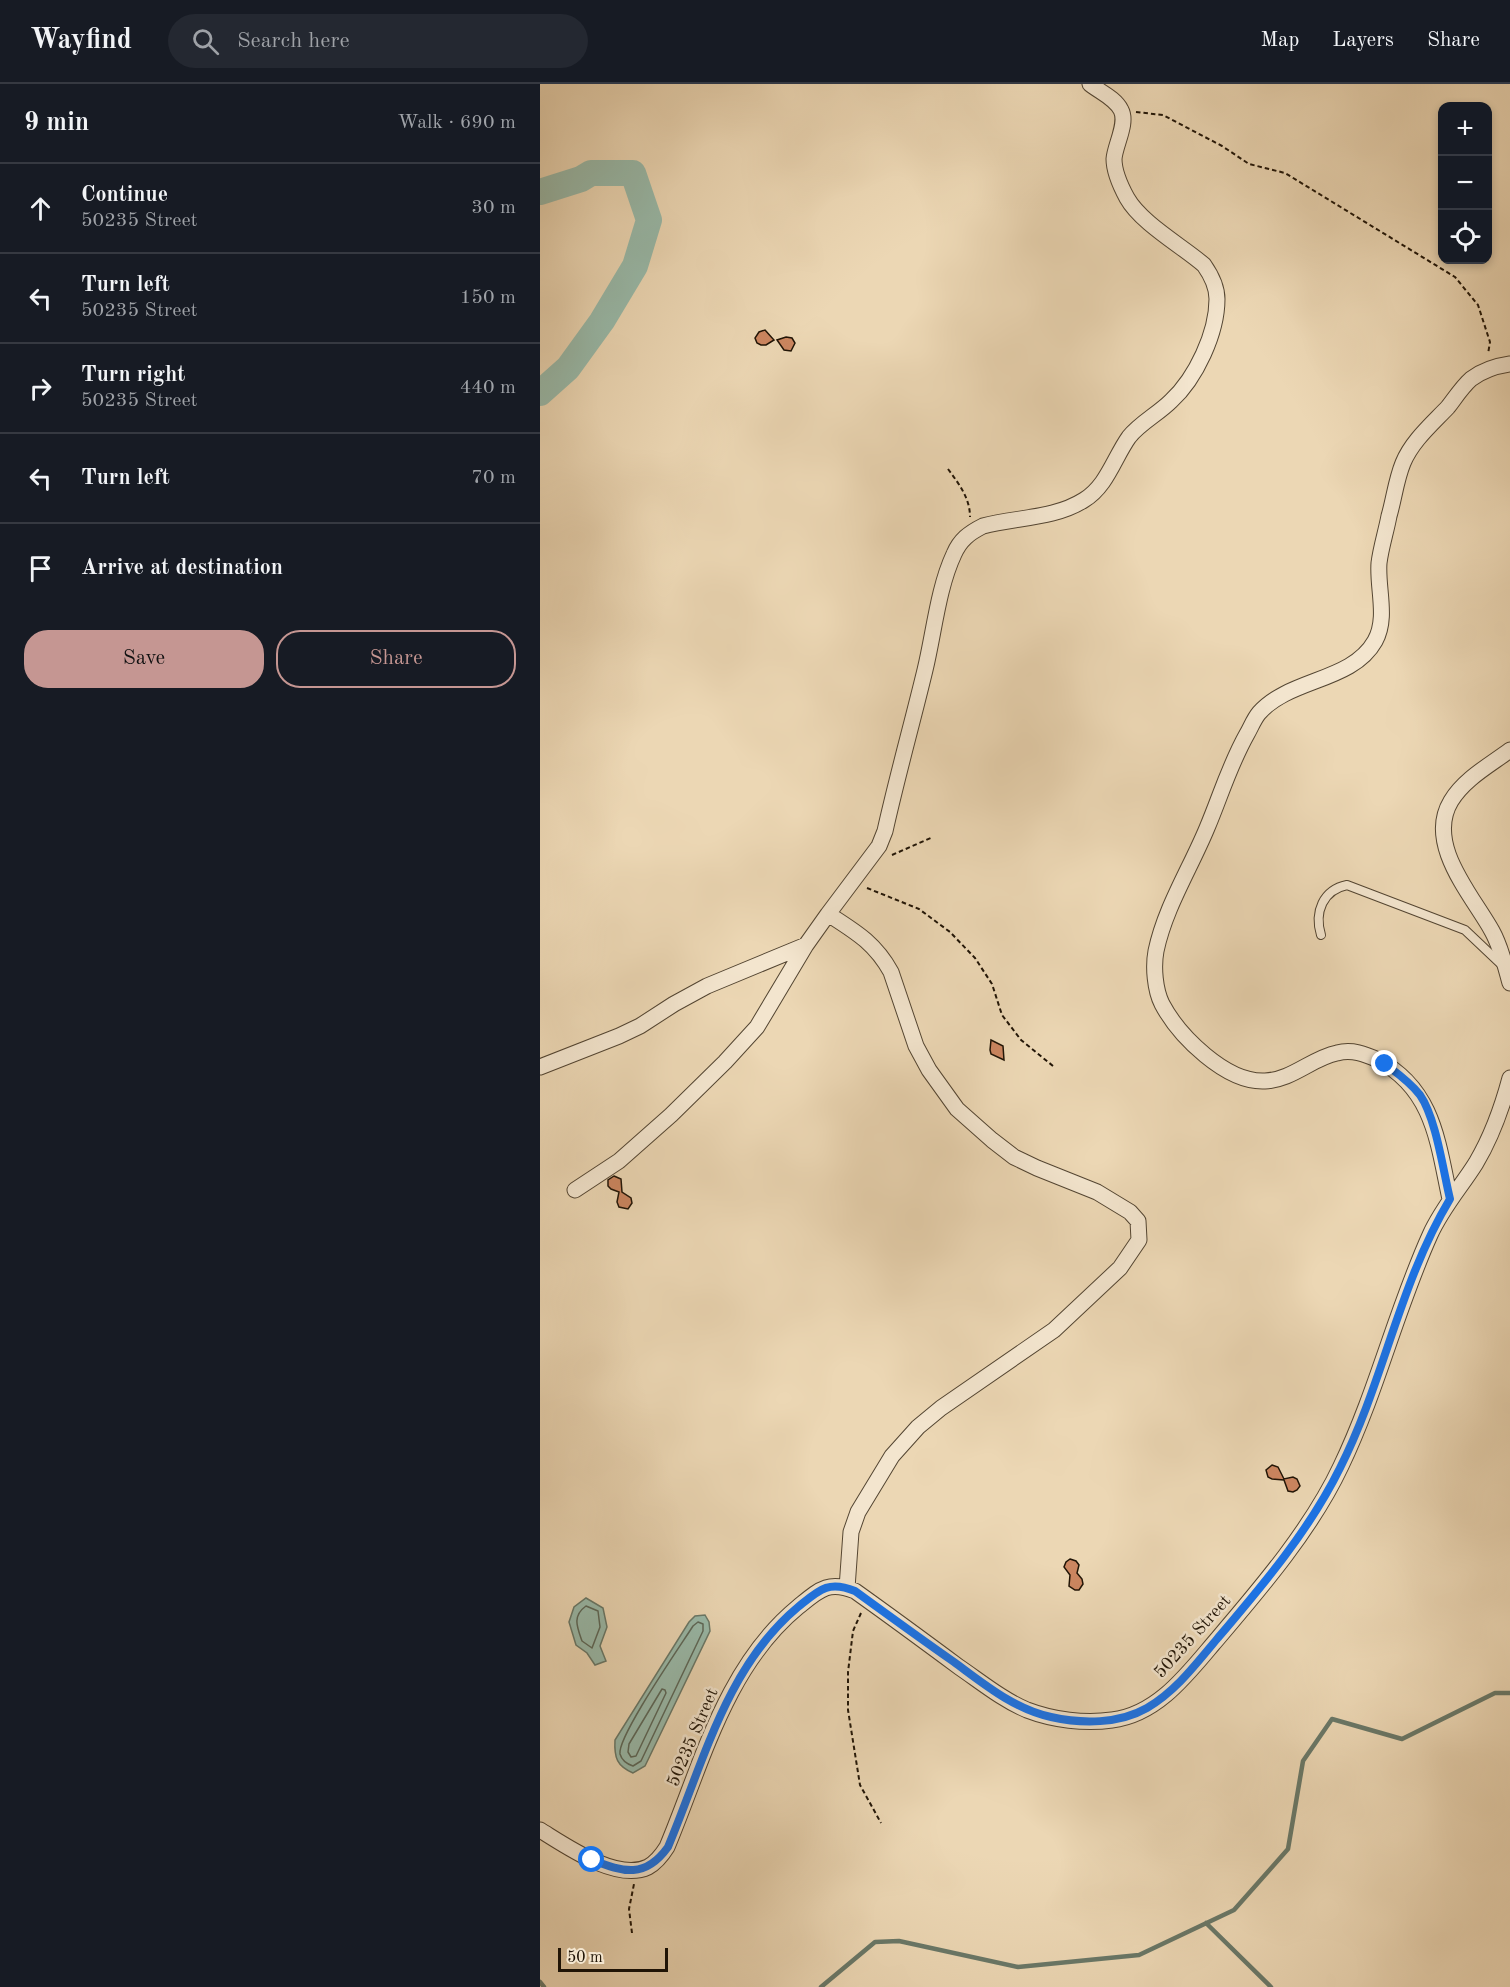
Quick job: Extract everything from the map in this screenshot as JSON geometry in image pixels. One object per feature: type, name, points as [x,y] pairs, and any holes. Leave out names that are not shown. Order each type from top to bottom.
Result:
[{"type":"street","points":[[575,1190],[619,1161],[671,1115],[757,1027],[806,945],[879,846],[885,831],[925,670],[945,577],[960,542],[971,532],[997,522],[1060,512],[1094,493],[1129,438],[1184,387],[1206,348],[1217,298],[1210,274],[1204,265],[1142,216],[1129,201],[1121,186],[1114,160],[1124,119],[1121,110],[1114,100],[1090,84]]},
{"type":"street","points":[[1450,1199],[1431,1120],[1421,1096],[1405,1079],[1385,1064],[1365,1054],[1351,1052],[1337,1053],[1286,1077],[1264,1082],[1241,1077],[1221,1067],[1195,1046],[1175,1023],[1161,1003],[1155,979],[1155,955],[1169,912],[1207,827],[1231,763],[1258,715],[1285,693],[1339,672],[1356,662],[1376,640],[1382,612],[1378,579],[1380,556],[1404,462],[1413,445],[1470,380],[1484,371],[1510,364]]},
{"type":"street","points":[[1508,977],[1501,951],[1492,931],[1454,867],[1445,846],[1443,820],[1450,801],[1462,788],[1510,750]]},
{"type":"street","points":[[828,914],[870,943],[885,961],[891,972],[916,1046],[929,1070],[957,1109],[1014,1157],[1097,1192],[1115,1202],[1130,1212],[1138,1221],[1140,1230],[1139,1240],[1133,1251],[1095,1294],[1034,1346],[940,1408],[918,1427],[892,1456],[858,1512],[851,1532],[848,1588]]},
{"type":"street","points":[[540,1067],[619,1036],[707,986],[806,945]]},
{"type":"street","name":"50235 Street","points":[[639,1869],[646,1868],[658,1860],[668,1847],[726,1702],[739,1678],[786,1617],[827,1586],[848,1588],[867,1599],[997,1693],[1026,1710],[1051,1717],[1077,1720],[1113,1720],[1146,1708],[1170,1692],[1242,1610],[1305,1528],[1324,1498],[1362,1417],[1409,1283],[1434,1225],[1475,1164],[1506,1109],[1510,1078]]},
{"type":"street","points":[[540,1830],[592,1860],[613,1868],[633,1871],[639,1869]]},
{"type":"lane","points":[[1321,934],[1317,923],[1323,902],[1337,887],[1347,885],[1465,930],[1508,977]]},
{"type":"path","points":[[1121,110],[1163,115],[1222,146],[1249,164],[1285,173],[1455,277],[1479,305],[1490,342],[1484,371]]},
{"type":"path","points":[[948,469],[961,487],[970,508],[971,532]]},
{"type":"path","points":[[892,855],[933,837]]},
{"type":"path","points":[[852,882],[919,909],[950,932],[975,958],[992,984],[1002,1015],[1021,1040],[1053,1066]]},
{"type":"path","points":[[867,1599],[853,1630],[848,1672],[848,1710],[860,1785],[881,1823]]},
{"type":"path","points":[[632,1933],[631,1893],[639,1869]]},
{"type":"water","points":[[586,1598],[603,1608],[607,1627],[600,1646],[606,1661],[595,1665],[587,1653],[576,1645],[569,1622],[574,1607]]},
{"type":"water","points":[[705,1615],[710,1631],[645,1766],[633,1773],[618,1761],[615,1740],[689,1622],[695,1616]]},
{"type":"building","points":[[765,330],[774,340],[761,345],[755,338],[759,332]]},
{"type":"building","points":[[792,338],[795,343],[791,351],[784,350],[777,340]]},
{"type":"building","points":[[991,1040],[1003,1046],[1004,1060],[991,1054]]},
{"type":"building","points":[[614,1176],[621,1179],[622,1192],[631,1198],[632,1203],[628,1209],[619,1207],[617,1202],[619,1192],[608,1186],[608,1180]]},
{"type":"building","points":[[1272,1465],[1278,1467],[1284,1479],[1293,1477],[1297,1479],[1300,1486],[1297,1490],[1288,1491],[1284,1480],[1268,1477],[1266,1470]]},
{"type":"building","points":[[1070,1559],[1079,1565],[1077,1573],[1083,1584],[1079,1590],[1069,1586],[1070,1575],[1064,1567]]},
{"type":"waterway","points":[[540,192],[581,179],[591,173],[633,173],[649,220],[635,266],[602,321],[568,368],[540,393]]},
{"type":"waterway","points":[[821,1987],[875,1942],[899,1941],[1018,1967],[1139,1955],[1234,1910],[1288,1849],[1303,1761],[1332,1719],[1402,1739],[1495,1693],[1510,1693]]},
{"type":"waterway","points":[[1206,1923],[1271,1987]]},
{"type":"waterway","points":[[540,1982],[544,1987]]},
{"type":"route","points":[[592,1860],[613,1868],[633,1871],[646,1868],[658,1860],[668,1847],[726,1702],[739,1678],[786,1617],[827,1586],[841,1586],[855,1591],[997,1693],[1026,1710],[1051,1717],[1077,1720],[1113,1720],[1146,1708],[1170,1692],[1242,1610],[1305,1528],[1324,1498],[1362,1417],[1409,1283],[1434,1225],[1450,1199],[1431,1120],[1421,1096],[1405,1079],[1385,1064]]}]
